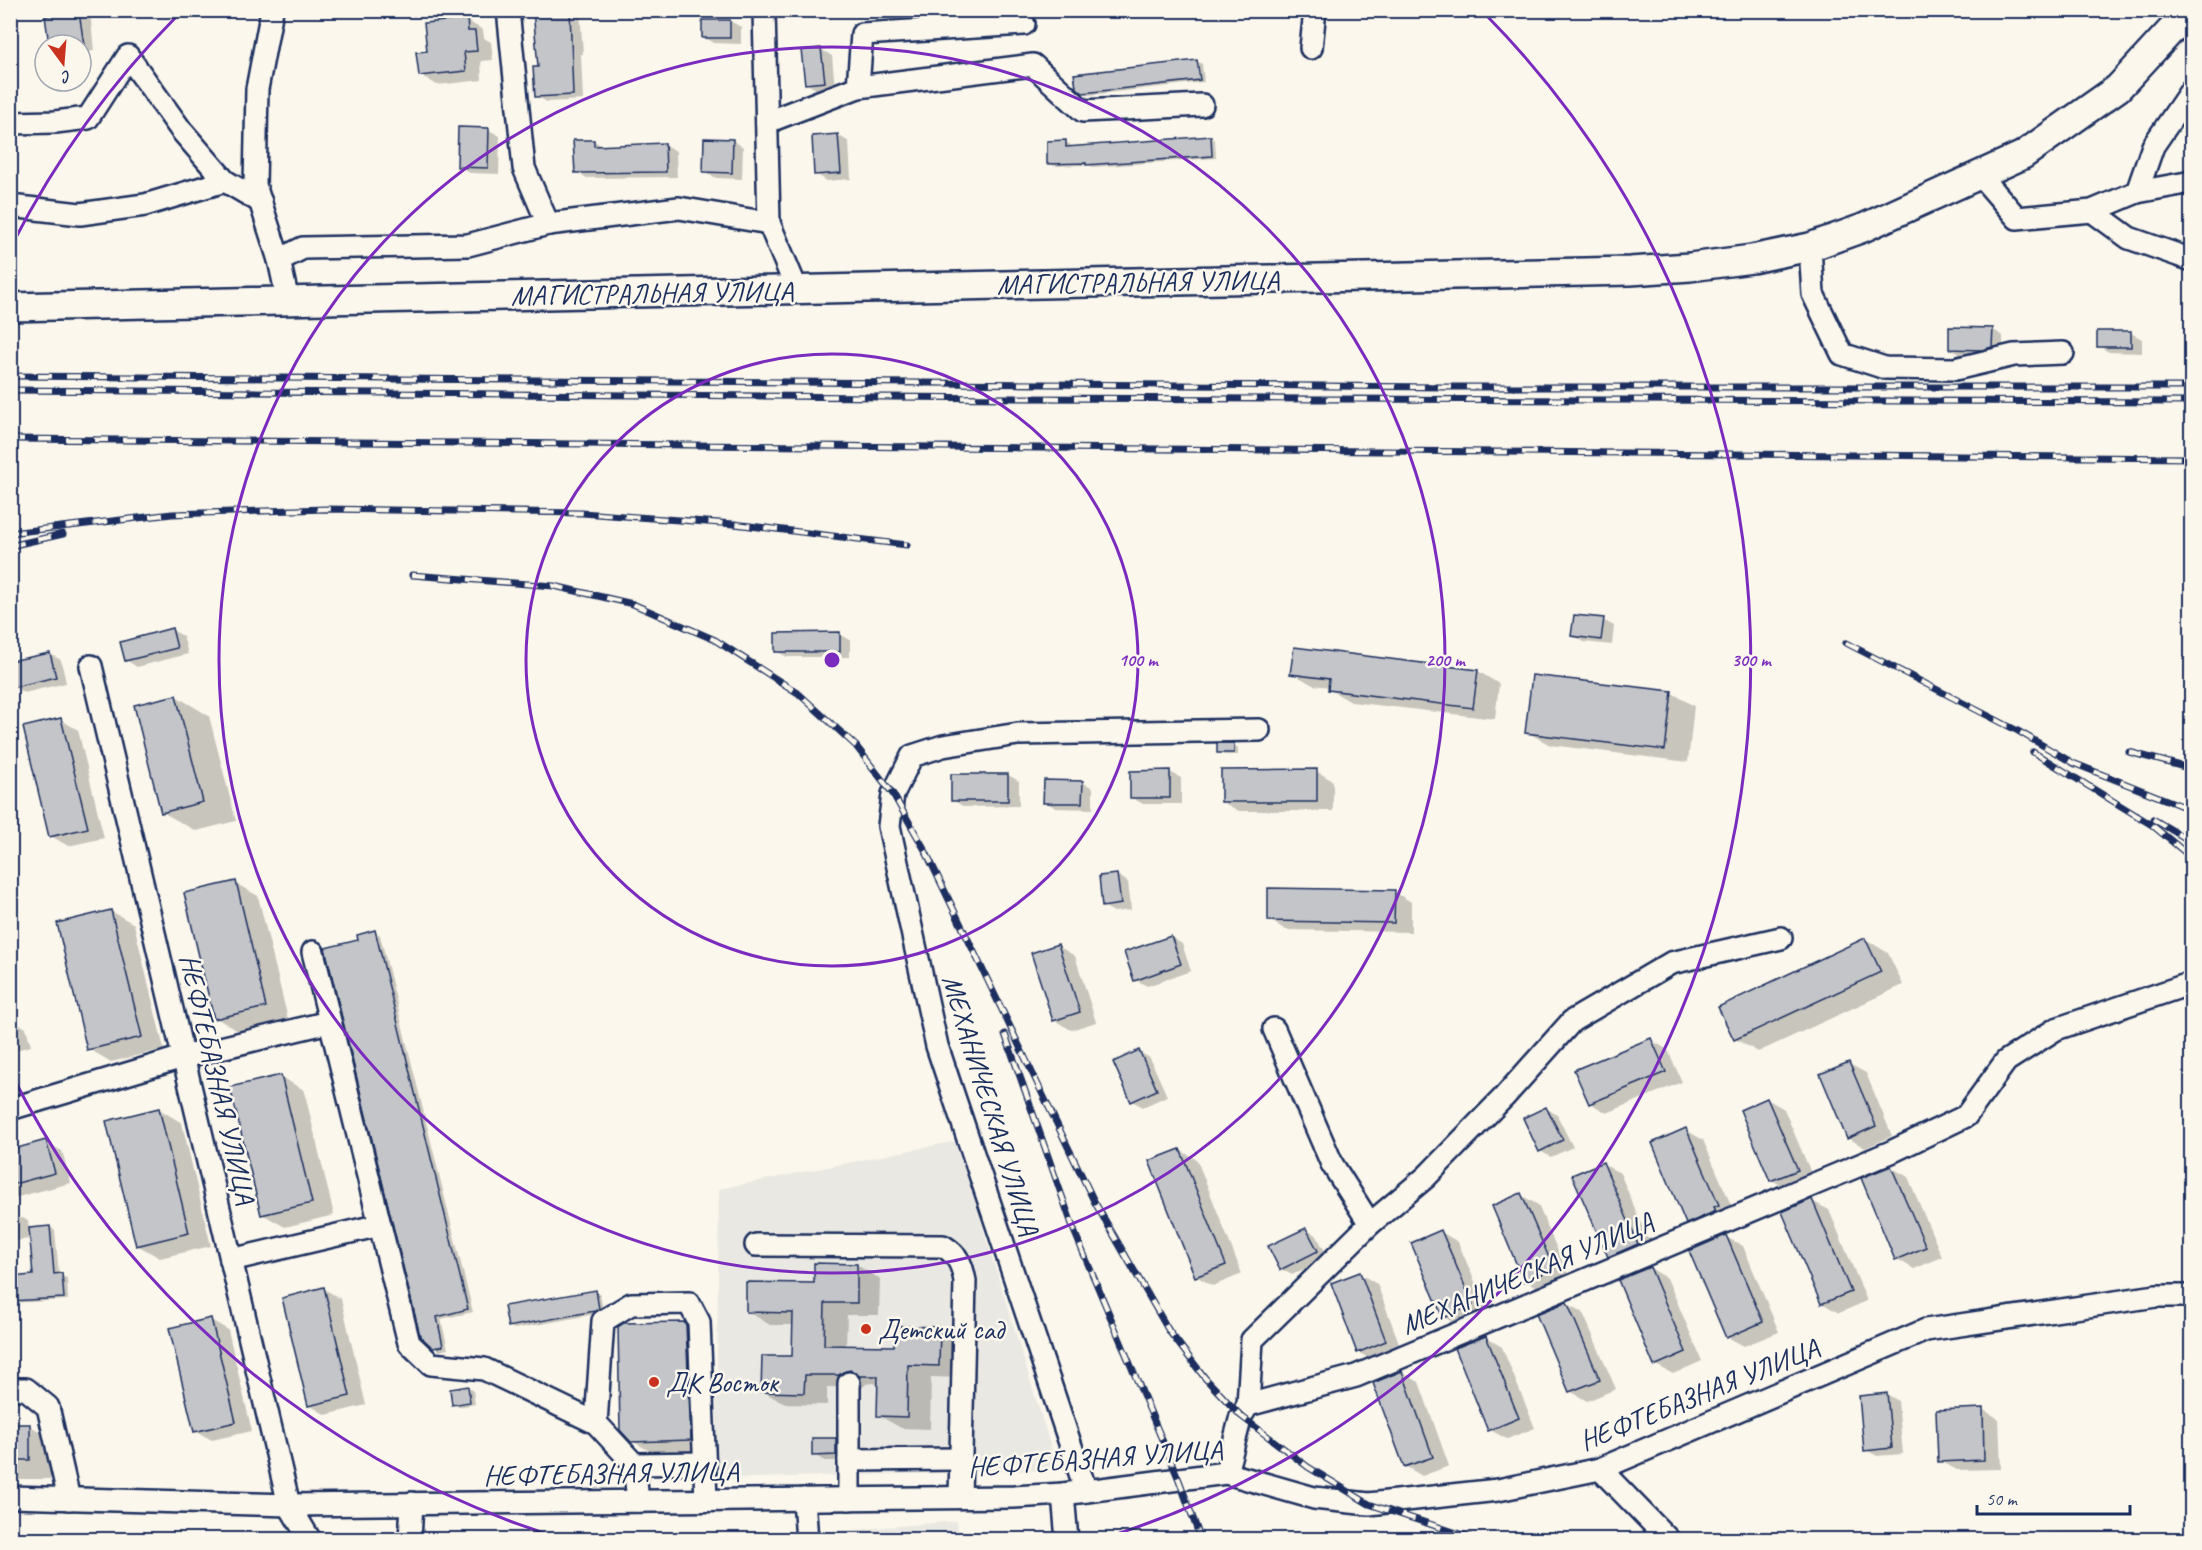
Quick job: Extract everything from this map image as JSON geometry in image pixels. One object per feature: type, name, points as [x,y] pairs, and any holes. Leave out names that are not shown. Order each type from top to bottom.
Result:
[{"type":"main road","name":"МАГИСТРАЛЬНАЯ УЛИЦА","points":[[10,307],[1630,271],[1690,267],[1752,259],[1810,247],[1863,228],[2023,155],[2118,88],[2190,10]]},
{"type":"street","points":[[272,10],[257,89],[255,185],[279,260],[288,301]]},
{"type":"street","points":[[508,10],[524,168],[548,224]]},
{"type":"street","points":[[764,10],[769,223],[796,290]]},
{"type":"street","points":[[1311,48],[1315,10]]},
{"type":"street","points":[[858,87],[862,34],[1024,24]]},
{"type":"street","points":[[10,123],[55,122],[88,118],[128,56],[182,130],[225,181],[261,202]]},
{"type":"street","points":[[767,122],[858,87],[1033,65],[1083,111],[1202,105]]},
{"type":"street","points":[[2137,192],[2153,146],[2192,89]]},
{"type":"street","points":[[1980,175],[2017,218],[2092,211],[2137,192],[2192,182]]},
{"type":"street","points":[[10,206],[80,214],[145,205],[225,181]]},
{"type":"street","points":[[279,260],[303,248],[468,245],[548,224],[679,208],[769,223]]},
{"type":"street","points":[[2092,211],[2129,238],[2192,260]]},
{"type":"street","points":[[1810,247],[1813,294],[1842,354],[1885,368],[1955,369],[2014,355],[2063,353]]},
{"type":"street","name":"НЕФТЕБАЗНАЯ УЛИЦА","points":[[91,666],[289,1505]]},
{"type":"street","name":"МЕХАНИЧЕСКАЯ УЛИЦА","points":[[1086,1491],[937,1046],[889,826],[893,794],[912,756],[943,746],[1018,734],[1259,730]]},
{"type":"street","points":[[1226,1473],[1241,1416],[1248,1405],[1252,1340],[1370,1224],[1426,1177],[1504,1097],[1572,1021],[1671,963],[1781,938]]},
{"type":"street","points":[[313,952],[409,1342],[431,1364],[484,1369],[596,1423],[634,1464],[638,1501]]},
{"type":"street","name":"МЕХАНИЧЕСКАЯ УЛИЦА","points":[[1248,1405],[1356,1376],[1891,1152],[1966,1116],[2006,1061],[2056,1029],[2192,983]]},
{"type":"street","points":[[10,1109],[183,1057],[329,1022]]},
{"type":"street","points":[[1274,1029],[1332,1164],[1370,1224]]},
{"type":"street","points":[[231,1260],[380,1225]]},
{"type":"street","points":[[756,1245],[943,1246],[955,1253],[963,1267],[965,1281],[960,1497]]},
{"type":"street","name":"НЕФТЕБАЗНАЯ УЛИЦА","points":[[10,1497],[289,1505],[960,1497],[1063,1494],[1226,1473],[1314,1498],[1369,1504],[1498,1490],[1600,1469],[1926,1330],[2156,1296],[2192,1296]]},
{"type":"street","points":[[596,1423],[603,1322],[631,1304],[689,1303],[699,1322],[706,1500]]},
{"type":"street","points":[[849,1383],[849,1498]]},
{"type":"street","points":[[10,1389],[26,1389],[48,1407],[69,1499]]},
{"type":"street","points":[[849,1460],[961,1459]]},
{"type":"street","points":[[634,1464],[705,1463]]},
{"type":"street","points":[[1600,1469],[1669,1539]]},
{"type":"street","points":[[1063,1494],[1066,1539]]},
{"type":"street","points":[[804,1499],[807,1539]]},
{"type":"street","points":[[410,1539],[412,1503]]},
{"type":"street","points":[[289,1505],[310,1539]]},
{"type":"shaded area","name":"Детский сад","points":[[956,1141],[1058,1470],[716,1479],[719,1189]]},
{"type":"shaded area","points":[[957,1521],[959,1539],[735,1540]]},
{"type":"building","points":[[533,10],[570,10],[573,95],[535,97],[533,67],[538,67]]},
{"type":"building","points":[[79,12],[82,33],[47,33],[45,16]]},
{"type":"building","points":[[467,19],[468,31],[475,31],[477,51],[464,52],[466,71],[419,76],[416,52],[427,51],[424,23]]},
{"type":"building","points":[[702,20],[730,20],[730,38],[702,38]]},
{"type":"building","points":[[821,48],[825,82],[805,84],[801,50]]},
{"type":"building","points":[[1197,60],[1200,80],[1083,93],[1076,87],[1074,74]]},
{"type":"building","points":[[458,127],[489,128],[488,168],[457,167]]},
{"type":"building","points":[[838,134],[841,173],[814,175],[812,136]]},
{"type":"building","points":[[1211,136],[1212,156],[1086,165],[1086,163],[1047,164],[1047,141],[1066,140],[1066,147]]},
{"type":"building","points":[[704,138],[733,139],[732,173],[703,172]]},
{"type":"building","points":[[573,140],[594,140],[594,146],[665,143],[666,172],[575,173]]},
{"type":"building","points":[[1949,327],[1993,328],[1992,347],[1982,350],[1949,349]]},
{"type":"building","points":[[2097,331],[2131,331],[2131,347],[2097,347]]},
{"type":"building","points":[[1574,615],[1604,618],[1601,640],[1571,636]]},
{"type":"building","points":[[172,628],[177,648],[125,661],[120,642]]},
{"type":"building","points":[[840,632],[840,652],[775,652],[775,633]]},
{"type":"building","points":[[1294,647],[1478,670],[1473,708],[1328,690],[1329,679],[1290,674]]},
{"type":"building","points":[[50,653],[56,677],[10,688],[10,661]]},
{"type":"building","points":[[1532,675],[1672,691],[1665,750],[1525,733]]},
{"type":"building","points":[[176,695],[203,802],[161,813],[134,705]]},
{"type":"building","points":[[61,718],[88,828],[49,837],[23,727]]},
{"type":"building","points":[[1217,743],[1234,743],[1234,753],[1217,753]]},
{"type":"building","points":[[1317,769],[1317,802],[1221,802],[1221,770]]},
{"type":"building","points":[[1170,770],[1170,798],[1130,798],[1130,771]]},
{"type":"building","points":[[951,774],[1008,774],[1008,801],[951,801]]},
{"type":"building","points":[[1044,780],[1083,781],[1082,803],[1043,803]]},
{"type":"building","points":[[1117,874],[1121,904],[1102,907],[1099,876]]},
{"type":"building","points":[[236,881],[266,1007],[214,1019],[184,893]]},
{"type":"building","points":[[1268,888],[1395,890],[1394,923],[1268,921]]},
{"type":"building","points":[[111,910],[142,1037],[87,1050],[57,923]]},
{"type":"building","points":[[375,930],[468,1309],[437,1317],[443,1346],[433,1348],[420,1336],[325,948],[358,940],[357,935]]},
{"type":"building","points":[[1171,936],[1181,964],[1134,981],[1124,952]]},
{"type":"building","points":[[1865,938],[1881,972],[1734,1040],[1718,1007]]},
{"type":"building","points":[[1058,944],[1080,1012],[1053,1021],[1031,953]]},
{"type":"building","points":[[1651,1038],[1666,1072],[1589,1104],[1574,1070]]},
{"type":"building","points":[[1139,1050],[1157,1090],[1131,1102],[1113,1062]]},
{"type":"building","points":[[1849,1062],[1876,1126],[1847,1139],[1820,1074]]},
{"type":"building","points":[[281,1075],[312,1203],[261,1215],[230,1087]]},
{"type":"building","points":[[1767,1098],[1798,1170],[1770,1181],[1740,1110]]},
{"type":"building","points":[[1546,1107],[1563,1140],[1539,1152],[1523,1118]]},
{"type":"building","points":[[159,1108],[189,1233],[136,1246],[106,1121]]},
{"type":"building","points":[[1686,1128],[1719,1205],[1714,1207],[1716,1211],[1686,1224],[1652,1143]]},
{"type":"building","points":[[46,1140],[55,1173],[10,1185],[10,1150]]},
{"type":"building","points":[[1180,1149],[1226,1265],[1195,1277],[1149,1161]]},
{"type":"building","points":[[1603,1162],[1638,1244],[1608,1257],[1572,1175]]},
{"type":"building","points":[[1891,1166],[1926,1247],[1895,1260],[1861,1178]]},
{"type":"building","points":[[1521,1193],[1554,1269],[1524,1282],[1492,1206]]},
{"type":"building","points":[[1812,1199],[1851,1292],[1821,1304],[1782,1212]]},
{"type":"building","points":[[50,1226],[54,1274],[62,1273],[64,1298],[10,1301],[10,1277],[33,1275],[29,1228]]},
{"type":"building","points":[[1306,1228],[1318,1251],[1280,1270],[1268,1246]]},
{"type":"building","points":[[1441,1230],[1473,1305],[1443,1318],[1411,1243]]},
{"type":"building","points":[[1726,1235],[1763,1322],[1726,1338],[1689,1251]]},
{"type":"building","points":[[814,1263],[857,1264],[857,1303],[825,1303],[824,1345],[894,1346],[895,1326],[940,1327],[939,1366],[908,1365],[907,1417],[877,1416],[878,1376],[859,1376],[850,1370],[839,1375],[805,1375],[804,1393],[761,1392],[762,1356],[792,1356],[793,1313],[746,1312],[746,1282],[814,1283]]},
{"type":"building","points":[[1650,1267],[1686,1352],[1654,1366],[1618,1280]]},
{"type":"building","points":[[1360,1272],[1386,1341],[1357,1353],[1331,1283]]},
{"type":"building","points":[[324,1287],[350,1396],[308,1406],[282,1298]]},
{"type":"building","points":[[596,1290],[599,1309],[595,1311],[508,1327],[504,1306]]},
{"type":"building","points":[[1567,1302],[1600,1380],[1569,1392],[1536,1314]]},
{"type":"building","points":[[211,1318],[236,1422],[194,1432],[169,1328]]},
{"type":"building","name":"ДК Восток","points":[[684,1322],[686,1325],[691,1440],[631,1442],[620,1430],[618,1327],[624,1323]]},
{"type":"building","points":[[1486,1336],[1519,1418],[1488,1431],[1455,1348]]},
{"type":"building","points":[[1402,1371],[1433,1457],[1404,1467],[1373,1383]]},
{"type":"building","points":[[468,1386],[470,1402],[452,1405],[450,1389]]},
{"type":"building","points":[[1887,1393],[1892,1448],[1864,1451],[1859,1396]]},
{"type":"building","points":[[1983,1408],[1984,1460],[1938,1462],[1936,1410]]},
{"type":"building","points":[[10,1424],[30,1424],[30,1460],[10,1460]]},
{"type":"building","points":[[812,1438],[836,1438],[836,1455],[812,1456]]},
{"type":"railway","points":[[10,376],[1445,387],[2192,387]]},
{"type":"railway","points":[[10,390],[1014,398],[2192,402]]},
{"type":"railway","points":[[10,439],[2192,458]]},
{"type":"railway","points":[[10,533],[172,514],[326,509],[582,513],[734,524],[907,545]]},
{"type":"railway","points":[[10,546],[63,534]]},
{"type":"railway","points":[[412,575],[554,586],[633,604],[715,640],[798,693],[856,746],[893,794],[925,850],[1094,1201],[1169,1331],[1205,1378],[1241,1416],[1308,1467],[1369,1504],[1478,1540]]},
{"type":"railway","points":[[1846,643],[2018,731],[2073,763],[2192,810]]},
{"type":"railway","points":[[2033,752],[2152,825],[2192,858]]},
{"type":"railway","points":[[2129,752],[2192,769]]},
{"type":"railway","points":[[2153,819],[2192,842]]},
{"type":"railway","points":[[1005,1034],[1075,1233],[1179,1480],[1201,1540]]},
{"type":"place","name":"Детский сад","points":[[866,1329]]},
{"type":"place","name":"ДК Восток","points":[[654,1382]]}]
